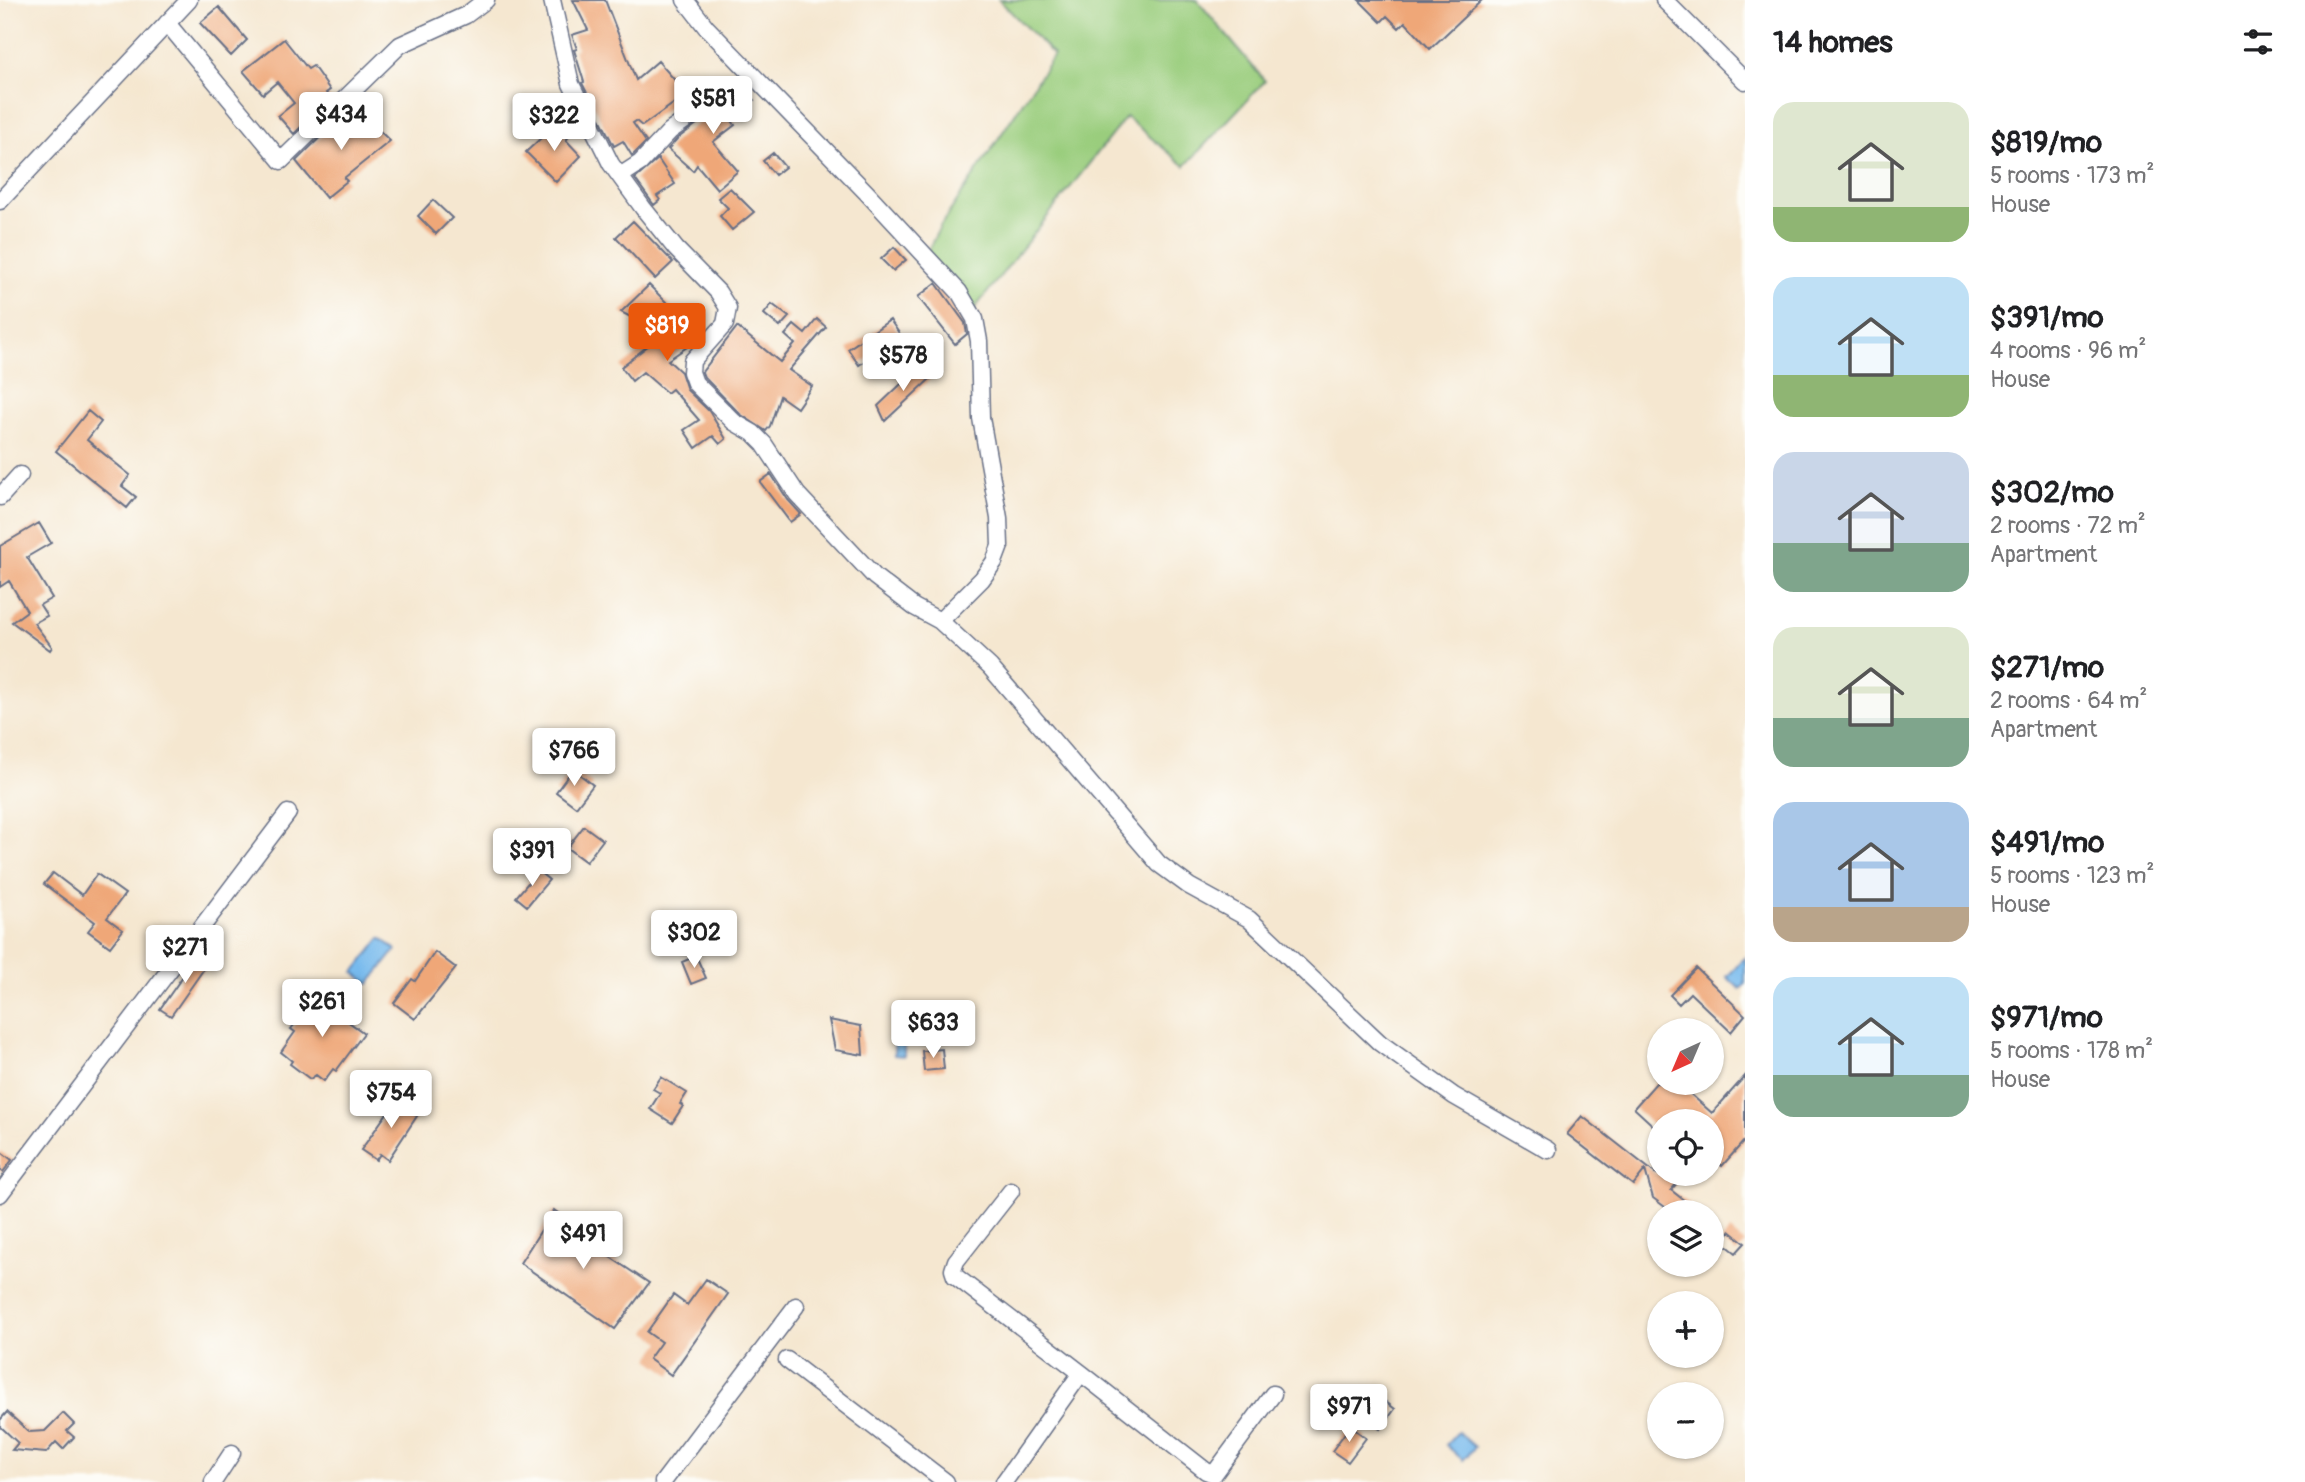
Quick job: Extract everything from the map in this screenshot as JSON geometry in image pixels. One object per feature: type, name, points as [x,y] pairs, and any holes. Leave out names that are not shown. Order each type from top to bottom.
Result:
[{"type":"street","points":[[0,201],[176,9],[282,161],[400,44],[466,15],[486,0]]},
{"type":"street","points":[[552,0],[571,84],[620,176],[676,249],[718,292],[728,309],[725,324],[692,361],[691,372],[695,383],[734,422],[753,433],[764,444],[797,494],[875,577],[914,607],[940,621],[989,667],[1159,864],[1189,886],[1257,925],[1380,1043],[1454,1097],[1548,1150]]},
{"type":"street","points":[[685,0],[706,27],[866,192],[958,292],[975,319],[979,341],[981,418],[996,492],[1000,546],[994,562],[982,579],[940,621]]},
{"type":"street","points":[[1664,0],[1745,81]]},
{"type":"street","points":[[620,176],[640,163],[670,131],[701,109]]},
{"type":"street","points":[[0,497],[20,475]]},
{"type":"street","points":[[0,1194],[289,813]]},
{"type":"street","points":[[1011,1191],[957,1261],[953,1269],[955,1276],[1206,1471],[1214,1474],[1273,1394]]},
{"type":"street","points":[[663,1482],[796,1306]]},
{"type":"street","points":[[787,1360],[946,1482]]},
{"type":"street","points":[[1004,1482],[1081,1373]]},
{"type":"street","points":[[213,1482],[232,1453]]},
{"type":"green space","points":[[999,0],[1197,0],[1265,81],[1185,166],[1126,117],[972,312],[925,256],[941,225],[1054,55]]},
{"type":"water","points":[[381,938],[396,950],[369,984],[354,972]]},
{"type":"water","points":[[1745,957],[1745,984],[1740,989],[1727,977]]},
{"type":"water","points":[[896,1010],[906,1010],[904,1056],[894,1055]]},
{"type":"water","points":[[1458,1432],[1475,1447],[1463,1460],[1446,1445]]},
{"type":"building","points":[[573,0],[605,0],[636,80],[658,61],[687,94],[642,126],[636,121],[633,123],[646,142],[632,156],[623,141],[614,146],[582,83],[584,82],[572,35],[588,30]]},
{"type":"building","points":[[1359,0],[1482,0],[1430,49],[1405,22],[1399,28],[1387,16],[1381,22]]},
{"type":"building","points":[[219,7],[247,40],[231,56],[200,23]]},
{"type":"building","points":[[284,39],[308,69],[313,66],[330,90],[326,93],[330,98],[294,134],[278,116],[294,103],[277,82],[263,94],[243,71]]},
{"type":"building","points":[[739,80],[754,100],[730,118],[735,125],[713,142],[738,171],[717,189],[697,165],[693,171],[668,149],[710,114],[711,107],[706,100],[716,90],[720,94]]},
{"type":"building","points":[[345,113],[353,121],[361,113],[390,141],[344,178],[347,181],[326,198],[296,161]]},
{"type":"building","points":[[556,124],[581,156],[556,182],[526,152]]},
{"type":"building","points":[[773,153],[785,167],[775,175],[763,161]]},
{"type":"building","points":[[658,159],[675,184],[657,196],[660,200],[654,205],[635,179]]},
{"type":"building","points":[[730,188],[754,212],[732,230],[720,216],[728,208],[718,198]]},
{"type":"building","points":[[433,200],[452,218],[436,234],[418,216]]},
{"type":"building","points":[[633,221],[673,262],[655,279],[616,237]]},
{"type":"building","points":[[894,247],[906,260],[893,271],[881,259]]},
{"type":"building","points":[[936,283],[965,323],[967,334],[955,344],[918,297]]},
{"type":"building","points":[[649,285],[672,308],[664,316],[687,347],[668,360],[681,372],[687,390],[709,411],[726,439],[720,444],[713,436],[696,448],[684,430],[699,420],[672,389],[667,393],[643,372],[632,381],[621,367],[663,334],[621,312]]},
{"type":"building","points":[[772,304],[789,317],[780,327],[764,314]]},
{"type":"building","points":[[817,319],[826,327],[789,370],[812,386],[797,408],[780,396],[766,431],[740,414],[704,377],[702,372],[737,327],[780,362],[795,344],[785,335],[794,325],[805,334]]},
{"type":"building","points":[[890,320],[901,336],[859,365],[848,349]]},
{"type":"building","points":[[919,367],[930,379],[885,421],[878,406]]},
{"type":"building","points":[[88,411],[101,422],[87,440],[130,475],[122,486],[136,497],[127,508],[56,451]]},
{"type":"building","points":[[771,474],[801,514],[790,522],[760,482]]},
{"type":"building","points":[[39,523],[51,543],[27,557],[52,598],[40,605],[47,616],[34,623],[52,647],[50,650],[12,622],[27,611],[9,581],[0,587],[0,546]]},
{"type":"building","points":[[573,769],[593,785],[576,807],[556,792]]},
{"type":"building","points":[[584,826],[603,840],[586,862],[567,848]]},
{"type":"building","points":[[538,871],[549,880],[527,906],[516,897]]},
{"type":"building","points":[[53,873],[82,895],[97,874],[125,894],[107,918],[123,930],[110,947],[88,931],[95,922],[44,884]]},
{"type":"building","points":[[435,952],[456,968],[415,1019],[394,1003],[412,979],[415,981]]},
{"type":"building","points":[[199,953],[210,960],[171,1016],[160,1009]]},
{"type":"building","points":[[696,956],[706,978],[691,984],[682,962]]},
{"type":"building","points":[[1696,968],[1745,1015],[1731,1032],[1724,1025],[1724,1018],[1716,1018],[1690,993],[1679,1004],[1670,995]]},
{"type":"building","points":[[331,995],[353,1011],[346,1020],[364,1033],[336,1071],[333,1069],[324,1081],[316,1075],[310,1079],[290,1064],[292,1061],[281,1052],[295,1032],[291,1029],[312,1001],[322,1008]]},
{"type":"building","points":[[829,1020],[861,1026],[863,1055],[835,1050]]},
{"type":"building","points":[[942,1049],[944,1069],[924,1071],[922,1051]]},
{"type":"building","points":[[1745,1076],[1745,1140],[1724,1164],[1724,1109],[1716,1109]]},
{"type":"building","points":[[661,1077],[687,1093],[680,1104],[683,1106],[672,1123],[650,1109],[660,1093],[653,1089]]},
{"type":"building","points":[[1647,1093],[1647,1096],[1693,1096],[1707,1109],[1647,1109],[1647,1120],[1634,1108]]},
{"type":"building","points":[[399,1096],[415,1107],[412,1113],[417,1116],[388,1160],[380,1154],[376,1160],[361,1150]]},
{"type":"building","points":[[1582,1116],[1647,1167],[1647,1177],[1645,1170],[1633,1185],[1567,1134]]},
{"type":"building","points":[[0,1151],[12,1160],[3,1172],[0,1170]]},
{"type":"building","points":[[1650,1186],[1674,1186],[1671,1190],[1684,1200],[1656,1200]]},
{"type":"building","points":[[554,1210],[577,1227],[574,1233],[649,1283],[615,1329],[520,1263]]},
{"type":"building","points":[[1730,1231],[1745,1243],[1736,1253],[1724,1243],[1724,1238]]},
{"type":"building","points":[[706,1279],[728,1294],[671,1375],[649,1359],[661,1342],[647,1332],[673,1295],[687,1305]]},
{"type":"building","points":[[1382,1399],[1395,1409],[1380,1429],[1367,1419]]},
{"type":"building","points":[[7,1412],[29,1432],[45,1431],[63,1413],[74,1424],[67,1431],[74,1437],[63,1449],[56,1442],[46,1453],[12,1450],[18,1443],[0,1426],[0,1420]]},
{"type":"building","points":[[1350,1426],[1366,1438],[1348,1462],[1332,1451]]}]
